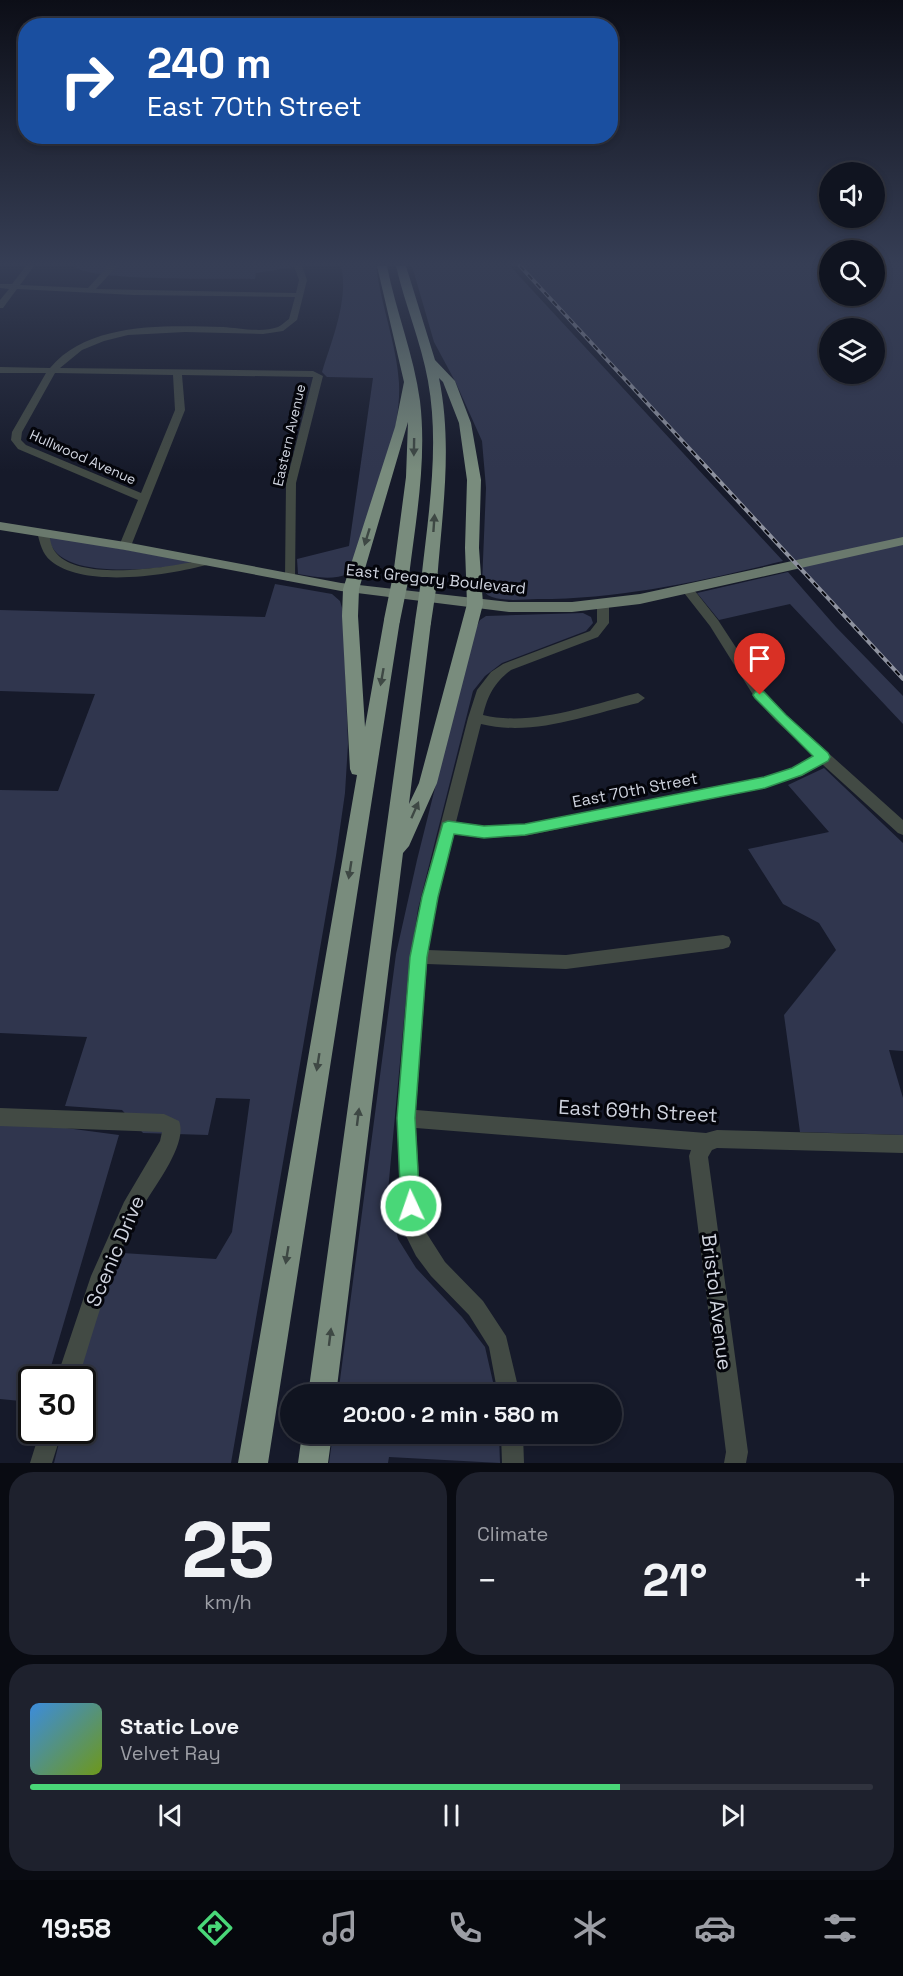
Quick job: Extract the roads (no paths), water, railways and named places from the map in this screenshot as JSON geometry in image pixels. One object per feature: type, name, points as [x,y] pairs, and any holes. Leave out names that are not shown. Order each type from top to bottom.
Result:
[{"type":"highway","points":[[253,1463],[361,800],[401,576],[414,469],[414,431],[411,380],[399,334]]},
{"type":"highway","points":[[323,1384],[429,582],[440,440],[434,381],[421,334]]},
{"type":"highway","points":[[391,864],[428,783],[475,604],[472,548],[474,480],[467,433],[458,401],[449,381],[428,360]]},
{"type":"highway","points":[[361,800],[351,589],[401,427],[411,380]]},
{"type":"highway","points":[[313,1463],[316,1444]]},
{"type":"main road","name":"East Gregory Boulevard","points":[[0,526],[125,546],[351,589],[475,604],[544,607],[603,604],[687,589],[903,541]]},
{"type":"street","name":"Hullwood Avenue","points":[[125,334],[111,336],[71,352],[53,371],[17,432],[16,440],[22,447],[144,498]]},
{"type":"street","points":[[0,370],[177,373],[180,410],[125,546]]},
{"type":"street","name":"Eastern Avenue","points":[[177,373],[313,374],[318,376],[291,483],[291,578]]},
{"type":"street","points":[[43,532],[47,549],[57,560],[85,570],[148,574],[206,562]]},
{"type":"street","points":[[687,589],[714,623],[760,695],[781,718],[903,829]]},
{"type":"street","points":[[506,1384],[499,1343],[476,1308],[438,1269],[423,1249],[412,1228],[406,1118],[418,957],[430,897],[482,693],[496,675],[520,661],[594,634],[603,623],[603,604]]},
{"type":"street","points":[[475,718],[500,724],[527,723],[638,698]]},
{"type":"street","name":"East 70th Street","points":[[448,827],[484,832],[525,830],[765,782],[797,772],[823,757]]},
{"type":"street","points":[[418,957],[566,962],[723,942]]},
{"type":"street","name":"Scenic Drive","points":[[0,1117],[164,1123],[171,1127],[170,1144],[131,1209],[98,1283],[71,1366]]},
{"type":"street","name":"East 69th Street","points":[[406,1118],[705,1142],[717,1138],[903,1144]]},
{"type":"street","name":"Bristol Avenue","points":[[705,1142],[698,1156],[736,1452],[735,1463]]},
{"type":"street","points":[[41,1463],[47,1444]]},
{"type":"street","points":[[512,1444],[513,1463]]},
{"type":"railway","points":[[583,334],[903,679]]}]
